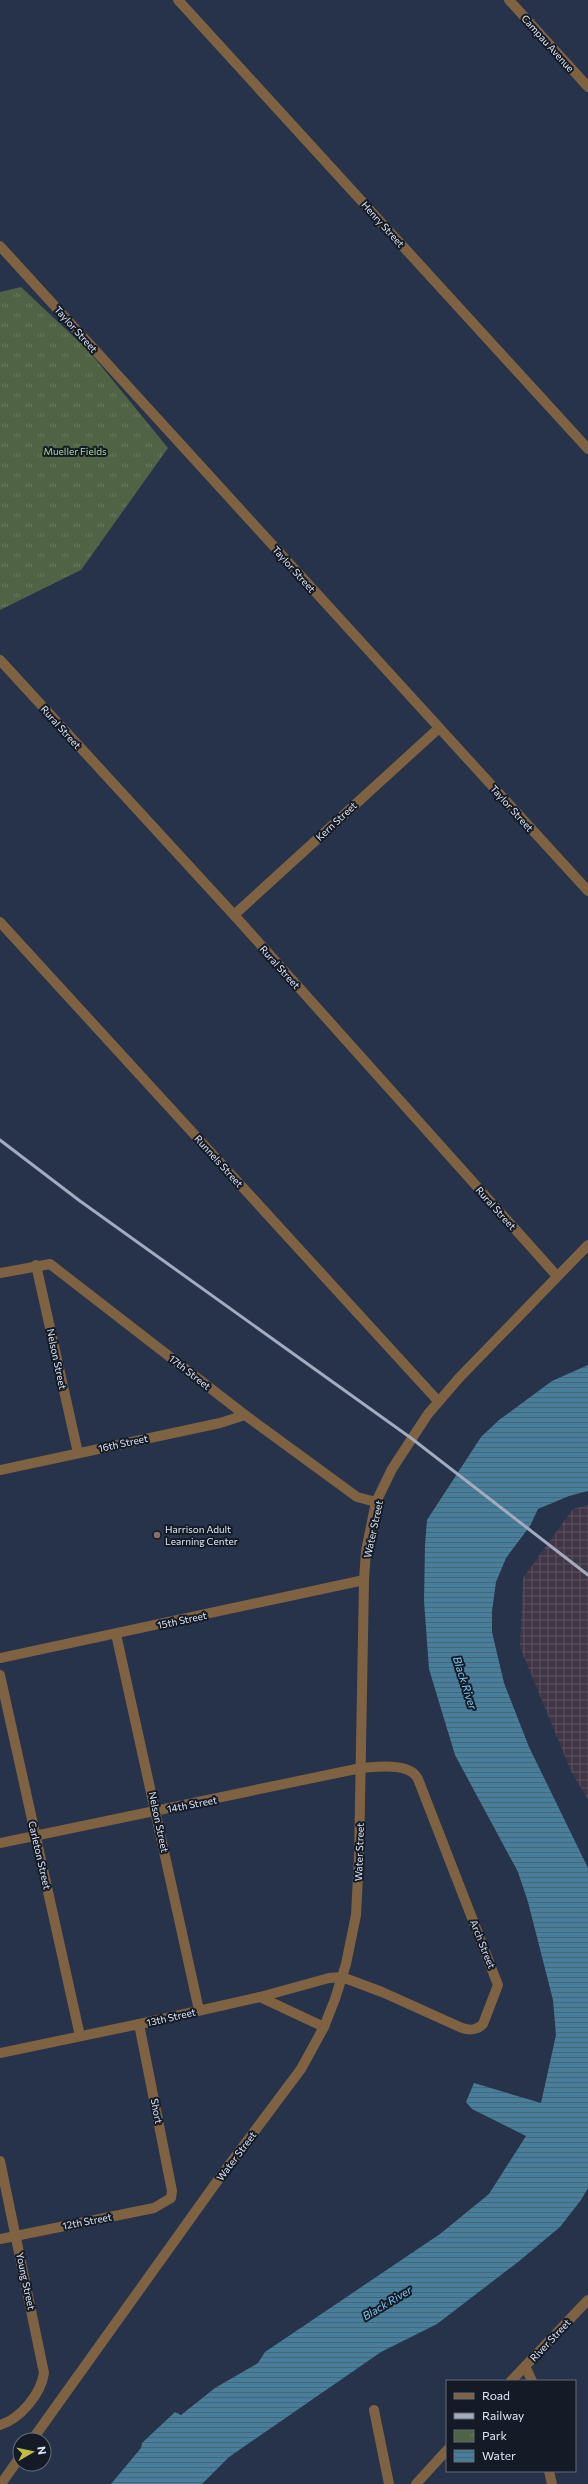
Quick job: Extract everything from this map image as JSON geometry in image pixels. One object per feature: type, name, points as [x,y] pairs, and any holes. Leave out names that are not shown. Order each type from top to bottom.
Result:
[{"type":"street","name":"Henry Street","points":[[178,0],[588,449]]},
{"type":"street","name":"Campau Avenue","points":[[509,0],[588,87]]},
{"type":"street","name":"Taylor Street","points":[[0,246],[588,891]]},
{"type":"street","name":"Rural Street","points":[[0,660],[234,915],[557,1276]]},
{"type":"street","name":"Kern Street","points":[[234,915],[439,728]]},
{"type":"street","name":"Runnels Street","points":[[0,922],[438,1401]]},
{"type":"street","name":"Water Street","points":[[38,2432],[218,2180],[301,2069],[324,2027],[342,1977],[356,1915],[361,1768],[364,1580],[366,1551],[376,1502],[392,1469],[438,1401],[588,1245]]},
{"type":"street","name":"17th Street","points":[[0,1273],[36,1265],[50,1264],[245,1415],[357,1497],[376,1502]]},
{"type":"street","name":"Nelson Street","points":[[36,1265],[78,1452]]},
{"type":"street","name":"16th Street","points":[[0,1470],[78,1452],[220,1423],[245,1415]]},
{"type":"street","name":"15th Street","points":[[0,1658],[364,1580]]},
{"type":"street","name":"Nelson Street","points":[[116,1634],[199,2010]]},
{"type":"street","name":"Carleton Street","points":[[0,1675],[80,2036]]},
{"type":"street","name":"14th Street","points":[[0,1843],[361,1768]]},
{"type":"street","name":"Arch Street","points":[[342,1977],[468,2030],[479,2029],[483,2024],[498,1990],[494,1974],[415,1772],[408,1769],[361,1768]]},
{"type":"street","name":"13th Street","points":[[0,2053],[139,2024],[260,1996],[328,1978],[342,1977]]},
{"type":"street","points":[[260,1996],[324,2027]]},
{"type":"street","name":"Short","points":[[139,2024],[172,2190],[171,2198]]},
{"type":"street","name":"Young Street","points":[[0,2161],[44,2373],[43,2380],[17,2417],[0,2425]]},
{"type":"street","name":"12th Street","points":[[0,2238],[154,2208],[171,2198]]},
{"type":"street","name":"River Street","points":[[512,2380],[584,2307],[588,2300]]},
{"type":"street","points":[[525,2366],[532,2380]]},
{"type":"street","points":[[374,2410],[389,2484]]},
{"type":"street","points":[[416,2484],[446,2451]]},
{"type":"street","points":[[1,2484],[12,2468]]},
{"type":"street","points":[[549,2472],[552,2484]]},
{"type":"shaded area","points":[[588,1505],[588,1800],[571,1771],[520,1647],[523,1578],[573,1509]]},
{"type":"green space","name":"Mueller Fields","points":[[21,287],[88,350],[168,448],[81,570],[0,610],[0,292]]},
{"type":"water","name":"Black River","points":[[588,1365],[588,1491],[569,1496],[538,1509],[530,1526],[506,1558],[496,1582],[492,1611],[492,1632],[504,1683],[529,1747],[588,1868],[588,2188],[581,2200],[560,2227],[518,2262],[437,2324],[381,2352],[229,2457],[202,2484],[111,2484],[141,2448],[142,2443],[175,2412],[181,2415],[215,2388],[258,2363],[265,2352],[440,2234],[489,2194],[526,2136],[472,2109],[466,2102],[474,2083],[541,2103],[556,2035],[553,2000],[528,1902],[518,1872],[455,1755],[429,1669],[424,1601],[425,1545],[427,1520],[481,1437],[499,1420],[552,1381]]},
{"type":"railway","points":[[0,1140],[80,1201],[411,1438],[588,1575]]},
{"type":"place","name":"Harrison Adult Learning Center","points":[[157,1535]]}]
